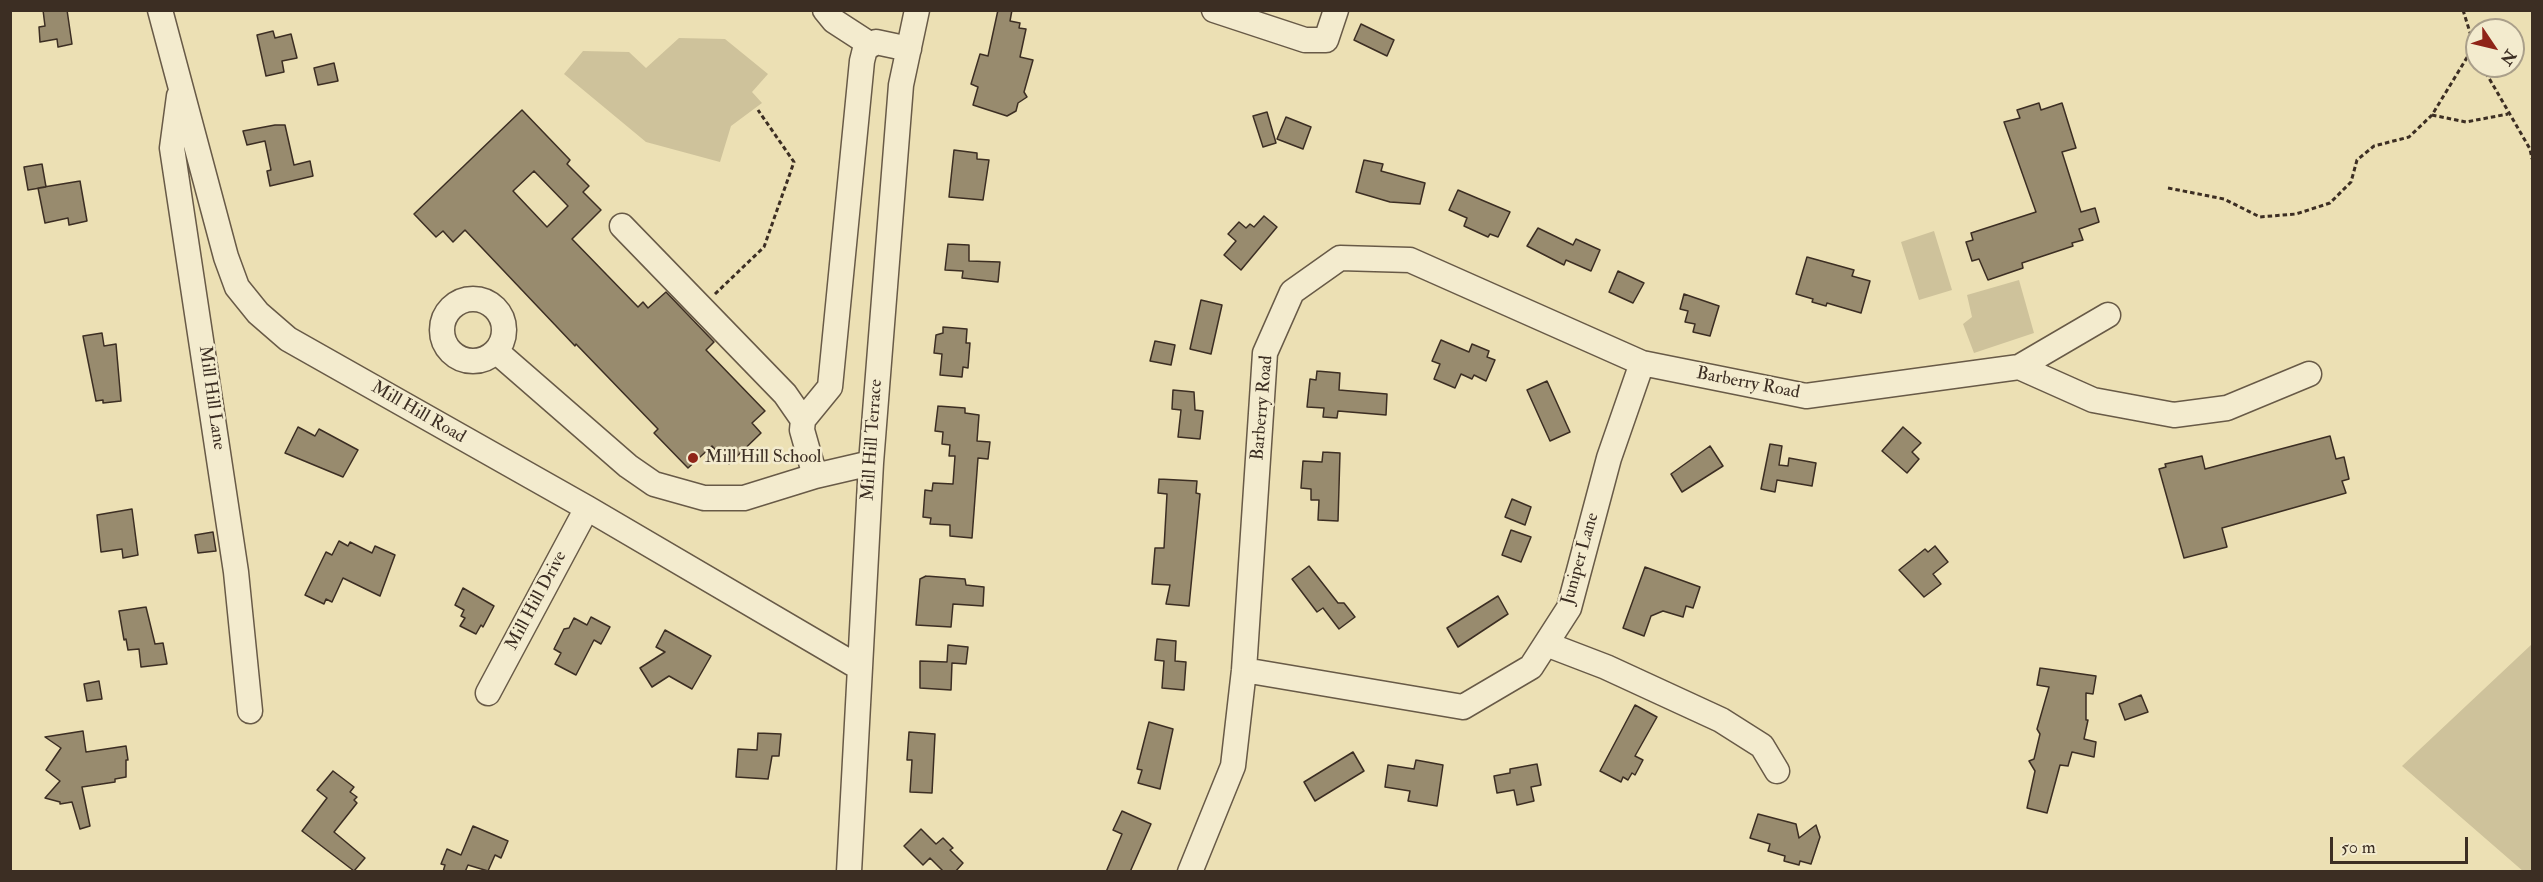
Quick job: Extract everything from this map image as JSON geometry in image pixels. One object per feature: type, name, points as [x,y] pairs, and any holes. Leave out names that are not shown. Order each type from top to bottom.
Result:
[{"type":"street","name":"Mill Hill Road","points":[[160,10],[226,257],[237,287],[258,314],[288,339],[587,508],[860,668]]},
{"type":"street","points":[[825,10],[834,21],[871,45]]},
{"type":"street","name":"Mill Hill Terrace","points":[[849,872],[871,463],[901,85],[917,10]]},
{"type":"street","points":[[1214,10],[1305,40],[1326,40],[1336,10]]},
{"type":"street","points":[[815,476],[802,430],[803,420],[830,387],[862,61],[866,49],[876,42],[909,49]]},
{"type":"street","name":"Mill Hill Lane","points":[[180,85],[172,148],[236,572],[250,711]]},
{"type":"street","points":[[622,226],[785,394],[803,420]]},
{"type":"street","name":"Barberry Road","points":[[1190,872],[1233,766],[1244,670],[1265,353],[1292,292],[1340,258],[1410,260],[1642,363],[1806,396],[2019,367]]},
{"type":"street","points":[[2019,367],[2108,315]]},
{"type":"street","points":[[496,352],[628,466],[654,484],[704,498],[744,498],[815,476],[871,463]]},
{"type":"street","name":"Juniper Lane","points":[[1244,670],[1464,707],[1531,667],[1569,608],[1610,458],[1642,363]]},
{"type":"street","points":[[2019,367],[2093,400],[2174,416],[2227,408],[2309,374]]},
{"type":"street","name":"Mill Hill Drive","points":[[488,693],[587,508]]},
{"type":"street","points":[[1546,644],[1606,667],[1721,720],[1762,746],[1777,771]]},
{"type":"path","points":[[2168,188],[2223,199],[2260,217],[2296,214],[2330,202],[2351,182],[2357,160],[2374,146],[2409,137],[2432,115],[2465,61]]},
{"type":"path","points":[[2488,78],[2530,149],[2532,159]]},
{"type":"path","points":[[701,308],[764,247],[794,162],[758,110]]},
{"type":"path","points":[[2432,115],[2466,122],[2508,114]]},
{"type":"shaded area","points":[[679,38],[725,39],[768,74],[752,92],[762,103],[731,126],[720,162],[646,142],[564,74],[583,51],[629,52],[646,68]]},
{"type":"shaded area","points":[[1934,231],[1952,290],[1919,300],[1901,242]]},
{"type":"shaded area","points":[[2019,280],[2034,333],[1974,353],[1963,324],[1972,317],[1967,295]]},
{"type":"shaded area","points":[[2532,644],[2532,871],[2524,872],[2402,766]]},
{"type":"building","points":[[43,10],[67,10],[72,44],[58,47],[57,39],[40,42],[39,27],[45,26]]},
{"type":"building","points":[[998,10],[1012,10],[1010,21],[1020,23],[1019,28],[1026,29],[1020,57],[1033,60],[1024,92],[1027,97],[1018,103],[1016,111],[1007,116],[973,105],[978,87],[971,84],[980,54],[988,56]]},
{"type":"building","points":[[1361,24],[1394,40],[1387,56],[1354,40]]},
{"type":"building","points":[[273,31],[275,38],[291,34],[297,58],[282,61],[284,72],[266,76],[257,35]]},
{"type":"building","points":[[334,63],[338,81],[318,85],[314,68]]},
{"type":"building","points":[[2039,103],[2041,110],[2062,103],[2076,148],[2062,152],[2081,212],[2095,208],[2099,222],[2079,229],[2083,240],[2072,243],[2073,246],[2022,263],[2023,268],[1988,280],[1979,259],[1972,261],[1966,242],[1973,240],[1971,233],[2036,212],[2004,122],[2020,118],[2017,110]]},
{"type":"building","points":[[522,110],[570,160],[567,164],[589,186],[583,192],[601,210],[572,239],[638,307],[643,302],[648,308],[666,292],[714,342],[706,350],[765,411],[752,423],[761,433],[729,464],[712,446],[688,468],[654,433],[658,429],[465,230],[453,242],[443,231],[436,237],[414,214]],"holes":[[[534,171],[568,206],[547,227],[513,191]]]},
{"type":"building","points":[[1267,112],[1276,143],[1263,147],[1253,116]]},
{"type":"building","points":[[1286,117],[1311,127],[1303,149],[1277,139]]},
{"type":"building","points":[[285,125],[294,165],[310,161],[313,176],[270,186],[267,171],[271,170],[265,141],[247,145],[243,131]]},
{"type":"building","points":[[954,150],[977,153],[977,159],[989,160],[983,200],[949,197]]},
{"type":"building","points":[[1364,160],[1383,164],[1381,171],[1425,183],[1420,204],[1390,202],[1356,192]]},
{"type":"building","points":[[42,164],[46,187],[28,190],[24,167]]},
{"type":"building","points":[[80,181],[87,221],[69,225],[68,218],[45,223],[38,188]]},
{"type":"building","points":[[1458,190],[1510,212],[1498,237],[1490,234],[1488,237],[1464,226],[1467,218],[1449,210]]},
{"type":"building","points":[[1264,216],[1277,227],[1241,270],[1224,255],[1236,241],[1228,234],[1239,222],[1246,228],[1250,224],[1254,227]]},
{"type":"building","points":[[1538,228],[1573,245],[1576,239],[1600,250],[1591,271],[1566,260],[1564,265],[1527,246]]},
{"type":"building","points":[[948,244],[969,245],[969,261],[1000,262],[998,282],[962,278],[963,271],[945,270]]},
{"type":"building","points":[[1807,257],[1854,270],[1852,276],[1870,281],[1861,313],[1827,303],[1826,306],[1812,302],[1813,299],[1796,294]]},
{"type":"building","points":[[1618,271],[1644,283],[1633,303],[1609,292]]},
{"type":"building","points":[[1684,294],[1719,306],[1710,336],[1693,332],[1695,324],[1685,322],[1688,311],[1680,309]]},
{"type":"building","points":[[1201,300],[1222,305],[1211,354],[1190,349]]},
{"type":"building","points":[[943,327],[967,329],[966,343],[970,343],[968,368],[963,367],[962,377],[940,375],[942,354],[934,353],[936,335],[943,333]]},
{"type":"building","points":[[102,333],[104,346],[116,344],[121,401],[103,403],[103,400],[96,401],[83,336]]},
{"type":"building","points":[[1441,340],[1469,352],[1472,344],[1489,351],[1487,357],[1495,360],[1486,381],[1474,375],[1472,379],[1461,374],[1455,388],[1434,379],[1440,364],[1432,361]]},
{"type":"building","points":[[1155,341],[1175,345],[1171,365],[1150,361]]},
{"type":"building","points":[[1317,371],[1340,373],[1339,390],[1387,394],[1386,415],[1338,411],[1337,418],[1323,417],[1324,408],[1307,407],[1310,379],[1316,380]]},
{"type":"building","points":[[1547,381],[1570,432],[1550,441],[1527,390]]},
{"type":"building","points":[[1173,390],[1194,392],[1195,410],[1203,411],[1200,439],[1178,437],[1181,410],[1172,409]]},
{"type":"building","points":[[938,406],[965,408],[965,413],[979,415],[977,441],[990,442],[988,459],[978,458],[972,538],[950,536],[950,525],[930,524],[931,518],[923,517],[925,490],[932,491],[933,483],[953,484],[955,456],[949,456],[950,445],[942,444],[943,432],[935,431]]},
{"type":"building","points":[[298,427],[315,436],[319,429],[358,450],[343,477],[285,453]]},
{"type":"building","points":[[1903,427],[1921,443],[1912,452],[1919,459],[1907,473],[1882,451]]},
{"type":"building","points":[[2330,436],[2336,459],[2344,457],[2349,479],[2342,481],[2346,493],[2222,528],[2227,547],[2184,558],[2159,469],[2166,467],[2165,464],[2202,456],[2205,469]]},
{"type":"building","points":[[1770,444],[1782,446],[1779,465],[1788,466],[1789,458],[1816,463],[1812,486],[1777,480],[1775,492],[1761,489]]},
{"type":"building","points":[[1710,446],[1723,466],[1682,492],[1671,474]]},
{"type":"building","points":[[1323,452],[1340,453],[1338,521],[1318,520],[1319,500],[1311,500],[1311,489],[1301,488],[1303,461],[1322,462]]},
{"type":"building","points":[[1159,479],[1197,481],[1196,493],[1200,494],[1189,606],[1166,604],[1170,585],[1152,584],[1155,548],[1164,548],[1167,494],[1158,493]]},
{"type":"building","points":[[1512,499],[1531,507],[1525,525],[1505,517]]},
{"type":"building","points":[[132,509],[138,555],[123,558],[122,549],[101,552],[97,515]]},
{"type":"building","points":[[1511,530],[1531,537],[1521,562],[1502,555]]},
{"type":"building","points":[[213,532],[216,551],[198,553],[195,535]]},
{"type":"building","points":[[339,541],[348,546],[350,542],[372,553],[375,546],[395,555],[380,596],[343,578],[332,602],[326,599],[324,604],[305,595],[326,552],[332,555]]},
{"type":"building","points":[[1935,546],[1948,562],[1933,574],[1941,584],[1924,597],[1899,570],[1925,549],[1928,552]]},
{"type":"building","points":[[1309,566],[1338,603],[1344,603],[1355,617],[1339,629],[1323,608],[1317,612],[1292,579]]},
{"type":"building","points":[[1645,567],[1700,587],[1693,608],[1686,606],[1683,617],[1663,611],[1651,616],[1644,636],[1623,628]]},
{"type":"building","points":[[926,576],[965,579],[966,585],[984,587],[983,606],[953,604],[951,627],[916,625],[920,579]]},
{"type":"building","points":[[463,588],[494,606],[483,627],[481,625],[476,634],[460,626],[465,618],[461,616],[464,610],[455,605]]},
{"type":"building","points":[[1498,596],[1508,614],[1458,647],[1447,628]]},
{"type":"building","points":[[146,607],[155,644],[163,643],[167,664],[141,667],[139,649],[128,650],[126,639],[124,640],[119,611]]},
{"type":"building","points":[[591,617],[610,627],[601,644],[594,640],[576,675],[555,664],[561,653],[554,649],[564,629],[569,628],[574,618],[587,625]]},
{"type":"building","points":[[665,630],[711,656],[692,689],[669,676],[652,687],[640,668],[665,652],[656,647]]},
{"type":"building","points":[[1157,639],[1176,641],[1175,661],[1186,662],[1184,690],[1162,688],[1164,661],[1155,660]]},
{"type":"building","points":[[948,645],[968,647],[966,664],[952,663],[951,690],[920,688],[920,661],[947,662]]},
{"type":"building","points":[[2040,668],[2096,676],[2093,694],[2086,693],[2086,720],[2088,720],[2084,739],[2096,742],[2094,757],[2072,752],[2068,766],[2060,765],[2047,813],[2027,808],[2035,771],[2029,761],[2034,759],[2040,734],[2037,729],[2049,687],[2037,685]]},
{"type":"building","points":[[99,681],[102,699],[87,701],[84,684]]},
{"type":"building","points":[[2141,695],[2148,712],[2125,720],[2119,704]]},
{"type":"building","points":[[1635,705],[1657,717],[1635,756],[1643,760],[1635,775],[1632,773],[1628,780],[1623,777],[1621,782],[1600,771]]},
{"type":"building","points":[[1149,722],[1173,729],[1160,789],[1138,783],[1142,770],[1137,769]]},
{"type":"building","points":[[83,731],[86,752],[126,746],[128,760],[126,760],[126,777],[115,779],[115,782],[82,787],[90,826],[80,829],[72,802],[60,804],[60,802],[45,798],[60,781],[46,770],[61,748],[45,737]]},
{"type":"building","points":[[909,732],[935,734],[932,793],[910,792],[912,760],[907,760]]},
{"type":"building","points":[[758,733],[781,734],[779,756],[772,756],[768,779],[736,777],[738,749],[757,750]]},
{"type":"building","points":[[1353,752],[1364,771],[1315,801],[1304,782]]},
{"type":"building","points":[[1416,760],[1443,765],[1437,806],[1408,801],[1410,791],[1385,787],[1388,765],[1414,769]]},
{"type":"building","points":[[1537,764],[1541,785],[1531,787],[1534,801],[1517,805],[1514,790],[1497,793],[1494,776],[1510,773],[1510,769]]},
{"type":"building","points":[[333,771],[354,787],[350,792],[357,797],[354,800],[357,803],[334,832],[365,858],[354,871],[302,831],[327,798],[317,790]]},
{"type":"building","points":[[1122,811],[1151,824],[1130,872],[1106,872],[1122,834],[1113,830]]},
{"type":"building","points":[[1758,814],[1796,824],[1799,838],[1816,825],[1820,837],[1811,864],[1800,861],[1799,865],[1784,861],[1785,856],[1768,851],[1770,844],[1750,838]]},
{"type":"building","points":[[473,826],[508,841],[501,858],[495,855],[488,871],[468,865],[465,872],[443,872],[445,865],[441,864],[447,849],[461,855]]},
{"type":"building","points":[[921,829],[936,844],[943,838],[953,848],[950,850],[963,863],[955,872],[944,872],[930,858],[923,865],[904,846]]},
{"type":"place","name":"Mill Hill School","points":[[693,458]]}]
